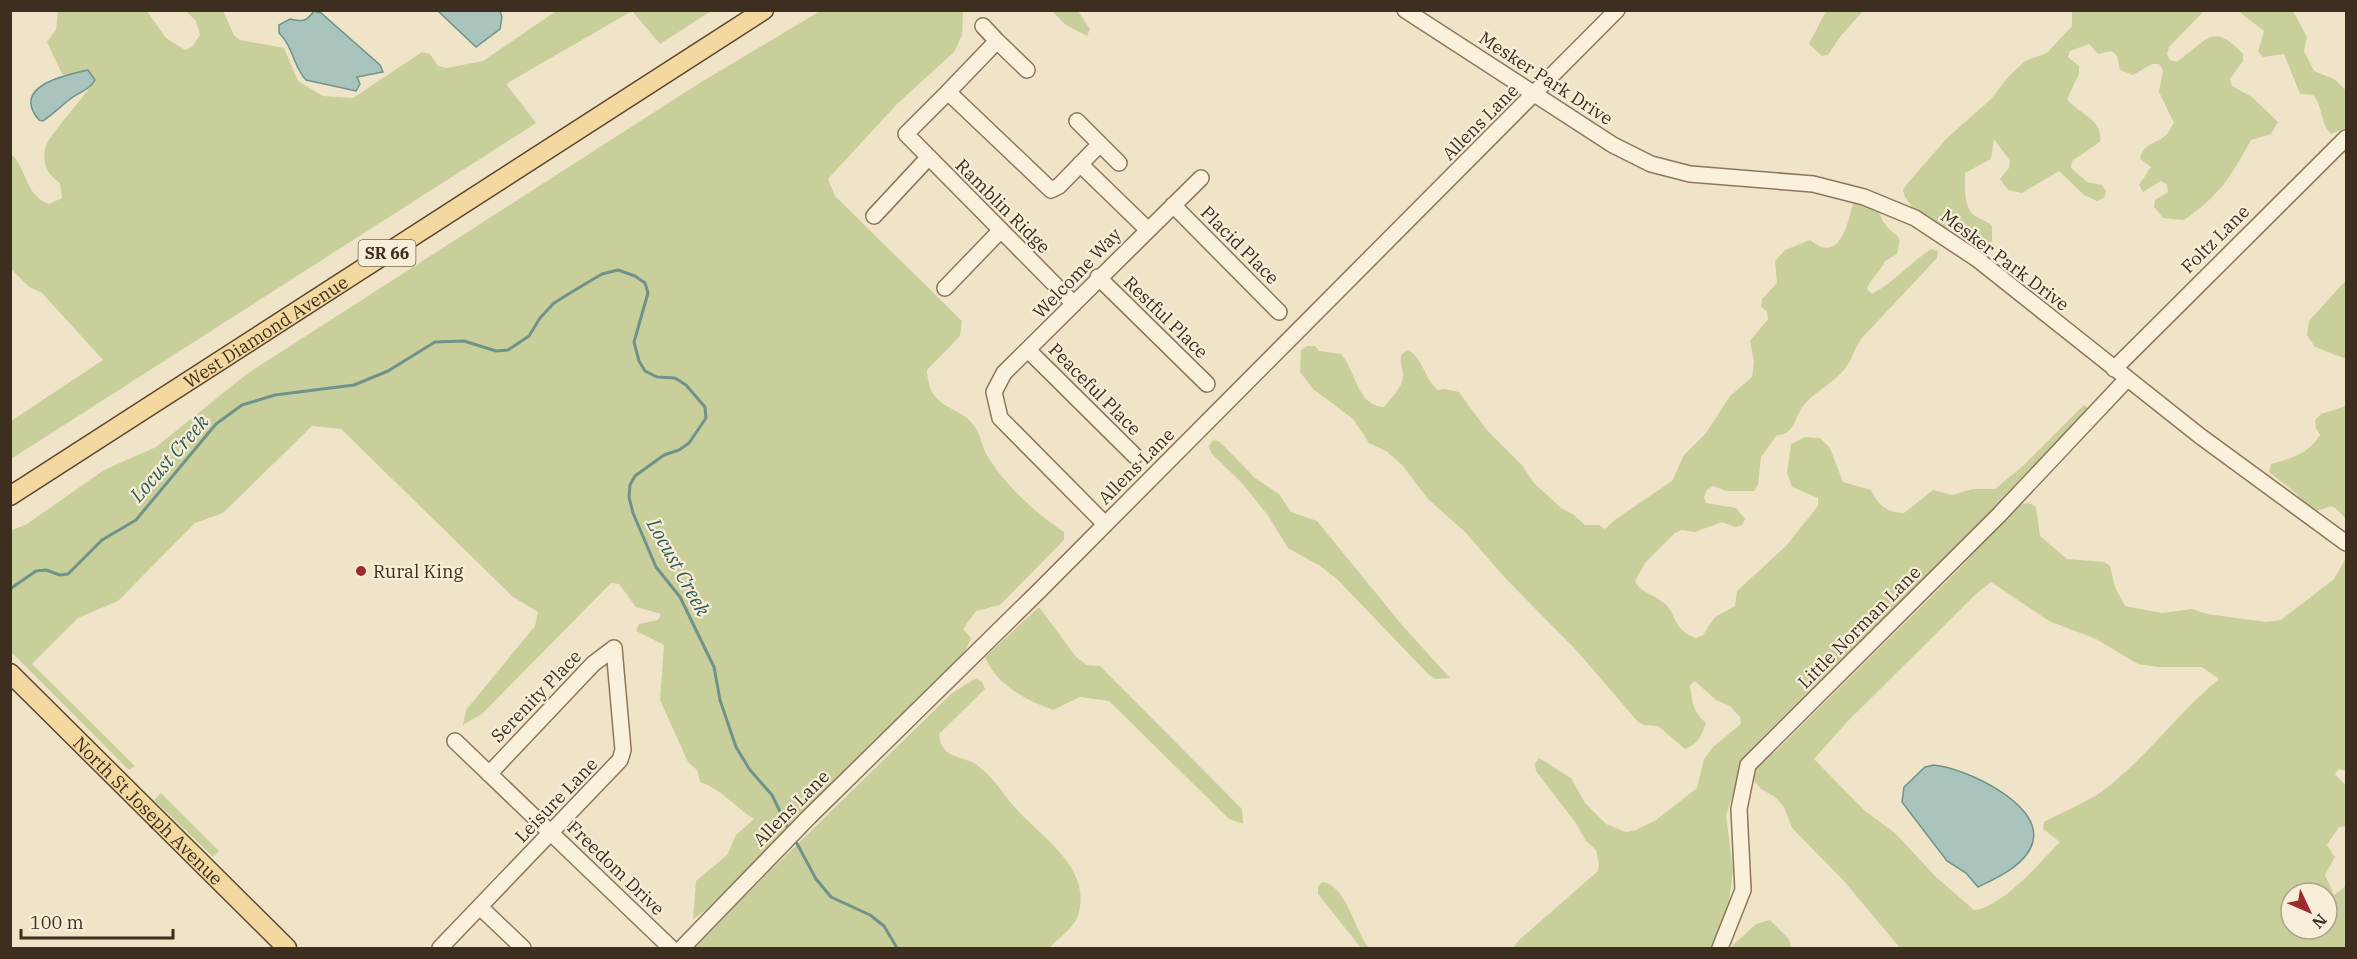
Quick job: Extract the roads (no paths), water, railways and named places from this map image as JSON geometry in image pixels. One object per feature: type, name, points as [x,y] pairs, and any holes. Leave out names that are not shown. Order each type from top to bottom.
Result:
[{"type":"main road","name":"West Diamond Avenue","points":[[10,496],[764,10]]},
{"type":"main road","name":"North St Joseph Avenue","points":[[10,673],[287,948]]},
{"type":"street","name":"Mesker Park Drive","points":[[1405,10],[1613,146],[1666,169],[1690,174],[1813,184],[1864,196],[1915,218],[1977,259],[2114,369],[2346,543]]},
{"type":"street","name":"Allens Lane","points":[[682,948],[782,844],[1106,524],[1617,10]]},
{"type":"street","points":[[983,26],[1027,70]]},
{"type":"street","points":[[997,40],[948,92],[1051,190],[1059,186],[1100,144]]},
{"type":"street","name":"Ramblin Ridge","points":[[948,92],[906,134],[1074,304]]},
{"type":"street","points":[[1077,121],[1119,163]]},
{"type":"street","name":"Foltz Lane","points":[[2114,369],[2346,138]]},
{"type":"street","points":[[874,216],[928,158]]},
{"type":"street","points":[[1080,165],[1147,229]]},
{"type":"street","name":"Welcome Way","points":[[1106,524],[1000,418],[994,402],[997,383],[1098,277],[1201,178]]},
{"type":"street","name":"Placid Place","points":[[1173,205],[1279,312]]},
{"type":"street","points":[[945,288],[1000,231]]},
{"type":"street","name":"Restful Place","points":[[1098,277],[1207,384]]},
{"type":"street","name":"Peaceful Place","points":[[1028,350],[1135,456]]},
{"type":"street","name":"Little Norman Lane","points":[[1720,948],[1743,890],[1739,809],[1748,765],[1999,515],[2127,379]]},
{"type":"street","name":"Serenity Place","points":[[489,774],[593,664],[614,648]]},
{"type":"street","name":"Leisure Lane","points":[[440,948],[617,764],[622,755],[614,648]]},
{"type":"street","name":"Freedom Drive","points":[[455,741],[671,948]]},
{"type":"street","points":[[480,907],[523,948]]},
{"type":"water","points":[[314,11],[321,13],[380,65],[383,72],[357,77],[360,84],[356,91],[306,80],[298,69],[284,38],[279,33],[279,25],[290,19],[304,20]]},
{"type":"water","points":[[438,11],[500,11],[502,17],[500,29],[476,47]]},
{"type":"water","points":[[88,70],[95,80],[90,87],[72,97],[43,121],[39,120],[32,108],[31,99],[36,91],[55,79]]},
{"type":"water","points":[[1934,765],[1981,780],[1998,790],[2014,801],[2026,814],[2033,827],[2033,841],[2025,857],[2011,869],[1978,887],[1966,873],[1947,861],[1902,802],[1904,787],[1925,767]]},
{"type":"waterway","name":"Locust Creek","points":[[10,589],[36,571],[46,570],[60,575],[68,574],[102,540],[136,520],[216,424],[242,405],[275,395],[354,385],[388,371],[435,342],[464,341],[496,351],[508,350],[529,336],[540,318],[554,303],[602,274],[618,270],[635,276],[645,283],[648,293],[634,342],[639,361],[645,371],[657,377],[675,378],[686,385],[705,407],[706,418],[689,443],[679,450],[664,455],[635,476],[630,485],[629,497],[633,513],[656,567],[680,597],[714,667],[720,700],[736,747],[750,770],[772,795],[789,830]]},
{"type":"waterway","name":"Locust Creek","points":[[794,838],[816,879],[831,897],[870,915],[884,926],[897,948]]},
{"type":"place","name":"Rural King","points":[[361,571]]}]
